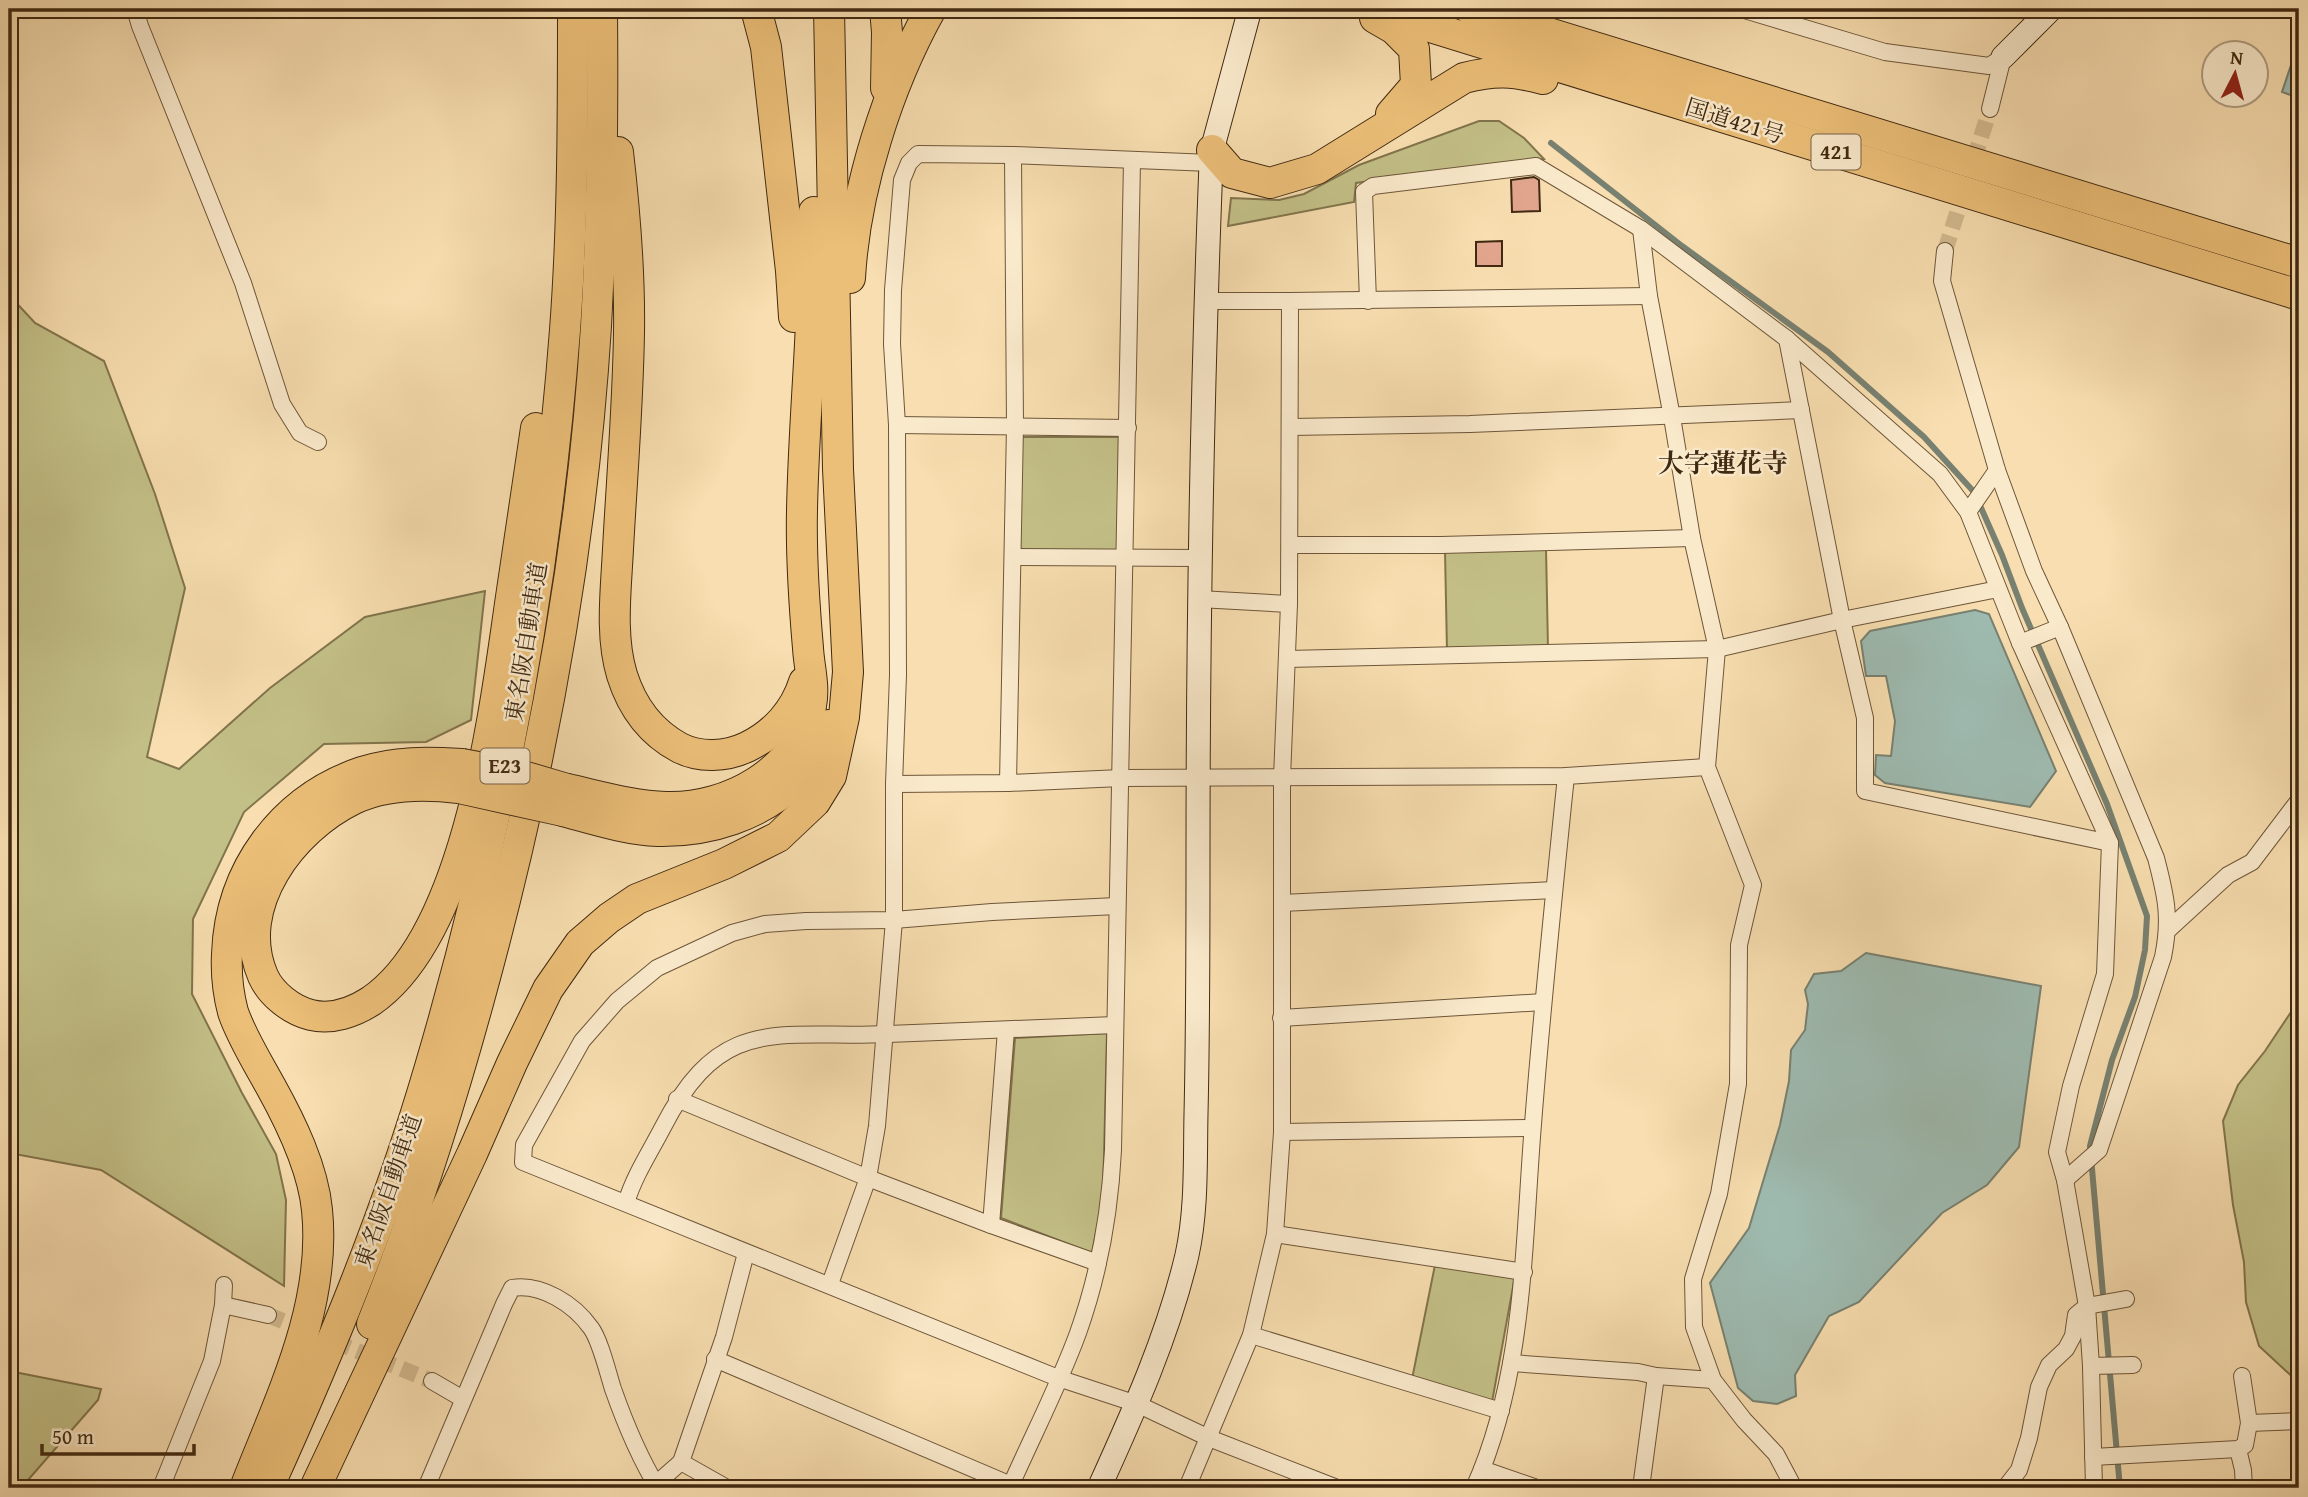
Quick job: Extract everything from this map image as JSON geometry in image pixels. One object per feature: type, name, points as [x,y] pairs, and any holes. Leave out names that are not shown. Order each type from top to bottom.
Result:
[{"type":"highway","name":"東名阪自動車道","points":[[268,1488],[352,1292],[390,1190],[430,1069],[482,870],[514,722],[550,481],[565,328],[573,124],[573,9]]},
{"type":"highway","name":"東名阪自動車道","points":[[303,1488],[381,1302],[454,1088],[495,943],[544,727],[564,614],[581,484],[596,328],[603,140],[602,9]]},
{"type":"highway","points":[[602,9],[629,253],[628,382],[615,611],[622,673],[644,720],[656,733],[686,750],[722,755],[758,742],[789,713],[800,694],[805,678],[808,650]]},
{"type":"highway","points":[[756,9],[766,47],[791,271],[803,464]]},
{"type":"highway","points":[[766,47],[771,9]]},
{"type":"highway","points":[[884,116],[888,64],[885,9]]},
{"type":"highway","points":[[838,469],[853,249],[870,162],[902,67],[931,9]]},
{"type":"highway","points":[[1317,169],[1396,110],[1416,85],[1414,49],[1394,29],[1359,9]]},
{"type":"highway","name":"国道421号","points":[[1372,9],[2299,295]]},
{"type":"highway","name":"国道421号","points":[[1470,9],[2299,263]]},
{"type":"highway","points":[[1541,9],[1552,15],[1570,40]]},
{"type":"highway","points":[[245,1488],[299,1346],[312,1302],[319,1243],[317,1207],[303,1155],[274,1091],[240,1030],[233,1009],[226,969],[236,897],[258,849],[290,813],[316,793],[363,771],[388,765],[414,762],[460,776],[565,800],[665,807],[690,806],[716,801],[762,779],[780,763],[804,727],[811,705],[813,683],[808,650],[802,514],[814,239],[819,20]]},
{"type":"highway","points":[[315,1488],[548,989],[580,943],[637,899],[724,864],[778,836],[815,803],[831,776],[844,717],[848,672],[819,20]]},
{"type":"highway","points":[[1212,156],[1232,173],[1270,183],[1317,169],[1464,78],[1487,72],[1516,72],[1580,89],[1651,95]]},
{"type":"highway","points":[[460,776],[380,791],[354,799],[309,830],[289,849],[264,893],[256,915],[257,961],[267,985],[282,1001],[310,1015],[338,1016],[363,1006],[385,991],[404,971],[418,949],[435,918],[449,883],[489,747],[570,203]]},
{"type":"highway","points":[[565,800],[591,819],[655,831],[686,831],[712,826],[753,811],[790,786],[808,769],[820,752],[848,672]]},
{"type":"street","points":[[135,9],[243,283],[282,404],[300,433],[318,442]]},
{"type":"street","points":[[1099,1488],[1138,1404],[1173,1303],[1187,1252],[1194,1186],[1198,1023],[1199,599],[1205,301],[1212,156],[1250,9]]},
{"type":"street","points":[[1741,9],[1885,52],[1989,66],[2003,57],[2051,9]]},
{"type":"street","points":[[1990,108],[2003,57]]},
{"type":"street","points":[[830,1284],[868,1178],[877,1126],[894,920],[894,783],[898,675],[897,425],[892,344],[893,290],[902,180],[909,163],[918,154],[1013,155],[1132,161],[1212,156]]},
{"type":"street","points":[[1008,783],[1015,426],[1013,155]]},
{"type":"street","points":[[715,1359],[1014,1487],[1077,1335],[1098,1263],[1111,1198],[1132,161]]},
{"type":"street","points":[[1368,301],[1364,192],[1373,186],[1536,166],[1641,229],[1787,339],[1940,474],[1968,512],[2020,643],[2110,842],[2105,974],[2071,1086],[2057,1152],[2087,1306],[2094,1488]]},
{"type":"street","points":[[1641,229],[1649,296],[1692,538],[1717,649],[1707,767],[1753,886],[1739,945],[1738,1084],[1719,1194],[1693,1279],[1694,1327],[1713,1380],[1744,1420],[1776,1454],[1794,1488]]},
{"type":"street","points":[[1945,251],[1942,281],[1997,470],[2034,571],[2156,858],[2165,894],[2168,930],[2163,957],[2099,1150],[2064,1180]]},
{"type":"street","points":[[1205,301],[1649,296]]},
{"type":"street","points":[[1187,1488],[1251,1335],[1275,1234],[1282,1132],[1282,778],[1290,545],[1290,301]]},
{"type":"street","points":[[1787,339],[1842,620],[1865,718],[1865,792],[2110,842]]},
{"type":"street","points":[[1290,427],[1672,417],[1801,410]]},
{"type":"street","points":[[897,425],[1128,428]]},
{"type":"street","points":[[1968,512],[1997,470]]},
{"type":"street","points":[[1290,545],[1441,545],[1692,538]]},
{"type":"street","points":[[1013,557],[1200,558]]},
{"type":"street","points":[[1287,659],[1717,649],[1842,620],[1998,589]]},
{"type":"street","points":[[1199,599],[1289,604]]},
{"type":"street","points":[[2020,643],[2060,627]]},
{"type":"street","points":[[894,783],[1008,783],[1121,778],[1566,776],[1707,767]]},
{"type":"street","points":[[1474,1488],[1501,1411],[1524,1272],[1532,1128],[1566,776]]},
{"type":"street","points":[[2168,930],[2228,875],[2252,862],[2299,800]]},
{"type":"street","points":[[1282,903],[1554,890]]},
{"type":"street","points":[[1117,906],[894,920],[792,922],[765,924],[732,933],[657,968],[617,1001],[595,1024],[582,1041],[524,1145],[523,1162],[1058,1378],[1138,1404],[1209,1438],[1337,1488]]},
{"type":"street","points":[[1281,1018],[1543,1002]]},
{"type":"street","points":[[626,1203],[644,1159],[677,1099],[696,1074],[715,1057],[752,1039],[800,1033],[884,1035],[1115,1025]]},
{"type":"street","points":[[990,1226],[1006,1030]]},
{"type":"street","points":[[677,1099],[990,1226],[1098,1263]]},
{"type":"street","points":[[1282,1132],[1532,1128]]},
{"type":"street","points":[[1275,1234],[1524,1272]]},
{"type":"street","points":[[426,1488],[512,1288],[525,1286],[540,1290],[568,1304],[592,1329],[627,1428],[657,1486],[681,1462],[724,1337],[746,1253]]},
{"type":"street","points":[[161,1488],[212,1361],[223,1306],[224,1285]]},
{"type":"street","points":[[2005,1488],[2019,1470],[2029,1438],[2039,1387],[2049,1365],[2066,1349],[2073,1336],[2076,1315],[2087,1306],[2126,1299]]},
{"type":"street","points":[[223,1306],[268,1315]]},
{"type":"street","points":[[1251,1335],[1501,1411]]},
{"type":"street","points":[[1511,1363],[1713,1380]]},
{"type":"street","points":[[2091,1366],[2133,1365]]},
{"type":"street","points":[[1641,1488],[1656,1376]]},
{"type":"street","points":[[2093,1457],[2238,1449],[2245,1445],[2249,1423],[2242,1377]]},
{"type":"street","points":[[432,1381],[463,1399]]},
{"type":"street","points":[[2249,1423],[2299,1421]]},
{"type":"street","points":[[2238,1449],[2244,1488]]},
{"type":"street","points":[[681,1462],[727,1488]]},
{"type":"street","points":[[1482,1469],[1537,1488]]},
{"type":"shaded area","points":[[1479,121],[1499,121],[1524,138],[1544,159],[1356,183],[1354,202],[1228,226],[1231,198],[1279,200],[1304,194],[1359,165]]},
{"type":"shaded area","points":[[9,295],[35,323],[104,361],[155,494],[185,588],[147,757],[179,769],[270,688],[365,617],[485,591],[471,720],[426,742],[324,744],[244,812],[193,919],[192,994],[276,1154],[286,1200],[284,1286],[101,1170],[9,1153]]},
{"type":"shaded area","points":[[1020,437],[1119,437],[1118,553],[1019,554]]},
{"type":"shaded area","points":[[1546,548],[1548,649],[1447,651],[1445,551]]},
{"type":"shaded area","points":[[2299,1000],[2299,1383],[2259,1346],[2246,1302],[2244,1262],[2233,1205],[2223,1121],[2238,1085],[2265,1051]]},
{"type":"shaded area","points":[[1107,1033],[1103,1196],[1092,1253],[1001,1218],[1015,1038]]},
{"type":"shaded area","points":[[1435,1265],[1515,1276],[1492,1402],[1412,1379]]},
{"type":"shaded area","points":[[9,1371],[101,1389],[98,1400],[21,1488],[9,1488]]},
{"type":"water","points":[[2299,41],[2299,98],[2282,92]]},
{"type":"water","points":[[1975,610],[1989,614],[2056,771],[2030,807],[1885,783],[1875,775],[1876,755],[1891,756],[1895,721],[1886,676],[1866,676],[1861,641],[1870,631]]},
{"type":"water","points":[[1866,953],[2041,986],[2019,1147],[1987,1185],[1942,1213],[1859,1302],[1829,1316],[1795,1375],[1796,1396],[1777,1404],[1753,1401],[1738,1388],[1710,1283],[1749,1228],[1780,1125],[1789,1081],[1791,1050],[1805,1030],[1808,1004],[1805,990],[1814,974],[1841,971]]},
{"type":"building","points":[[1534,177],[1539,180],[1540,211],[1512,212],[1511,180]]},
{"type":"building","points":[[1502,241],[1502,266],[1476,266],[1476,242]]},
{"type":"waterway","points":[[1551,143],[1682,246],[1828,352],[1924,437],[1974,492],[2002,555],[2022,608],[2107,804],[2147,916],[2145,950],[2135,997],[2112,1060],[2090,1146],[2120,1488]]},
{"type":"tunnel","points":[[1945,251],[1990,109]]},
{"type":"tunnel","points":[[268,1315],[432,1381]]},
{"type":"district","name":"大字蓮花寺","points":[[1723,463]]}]
